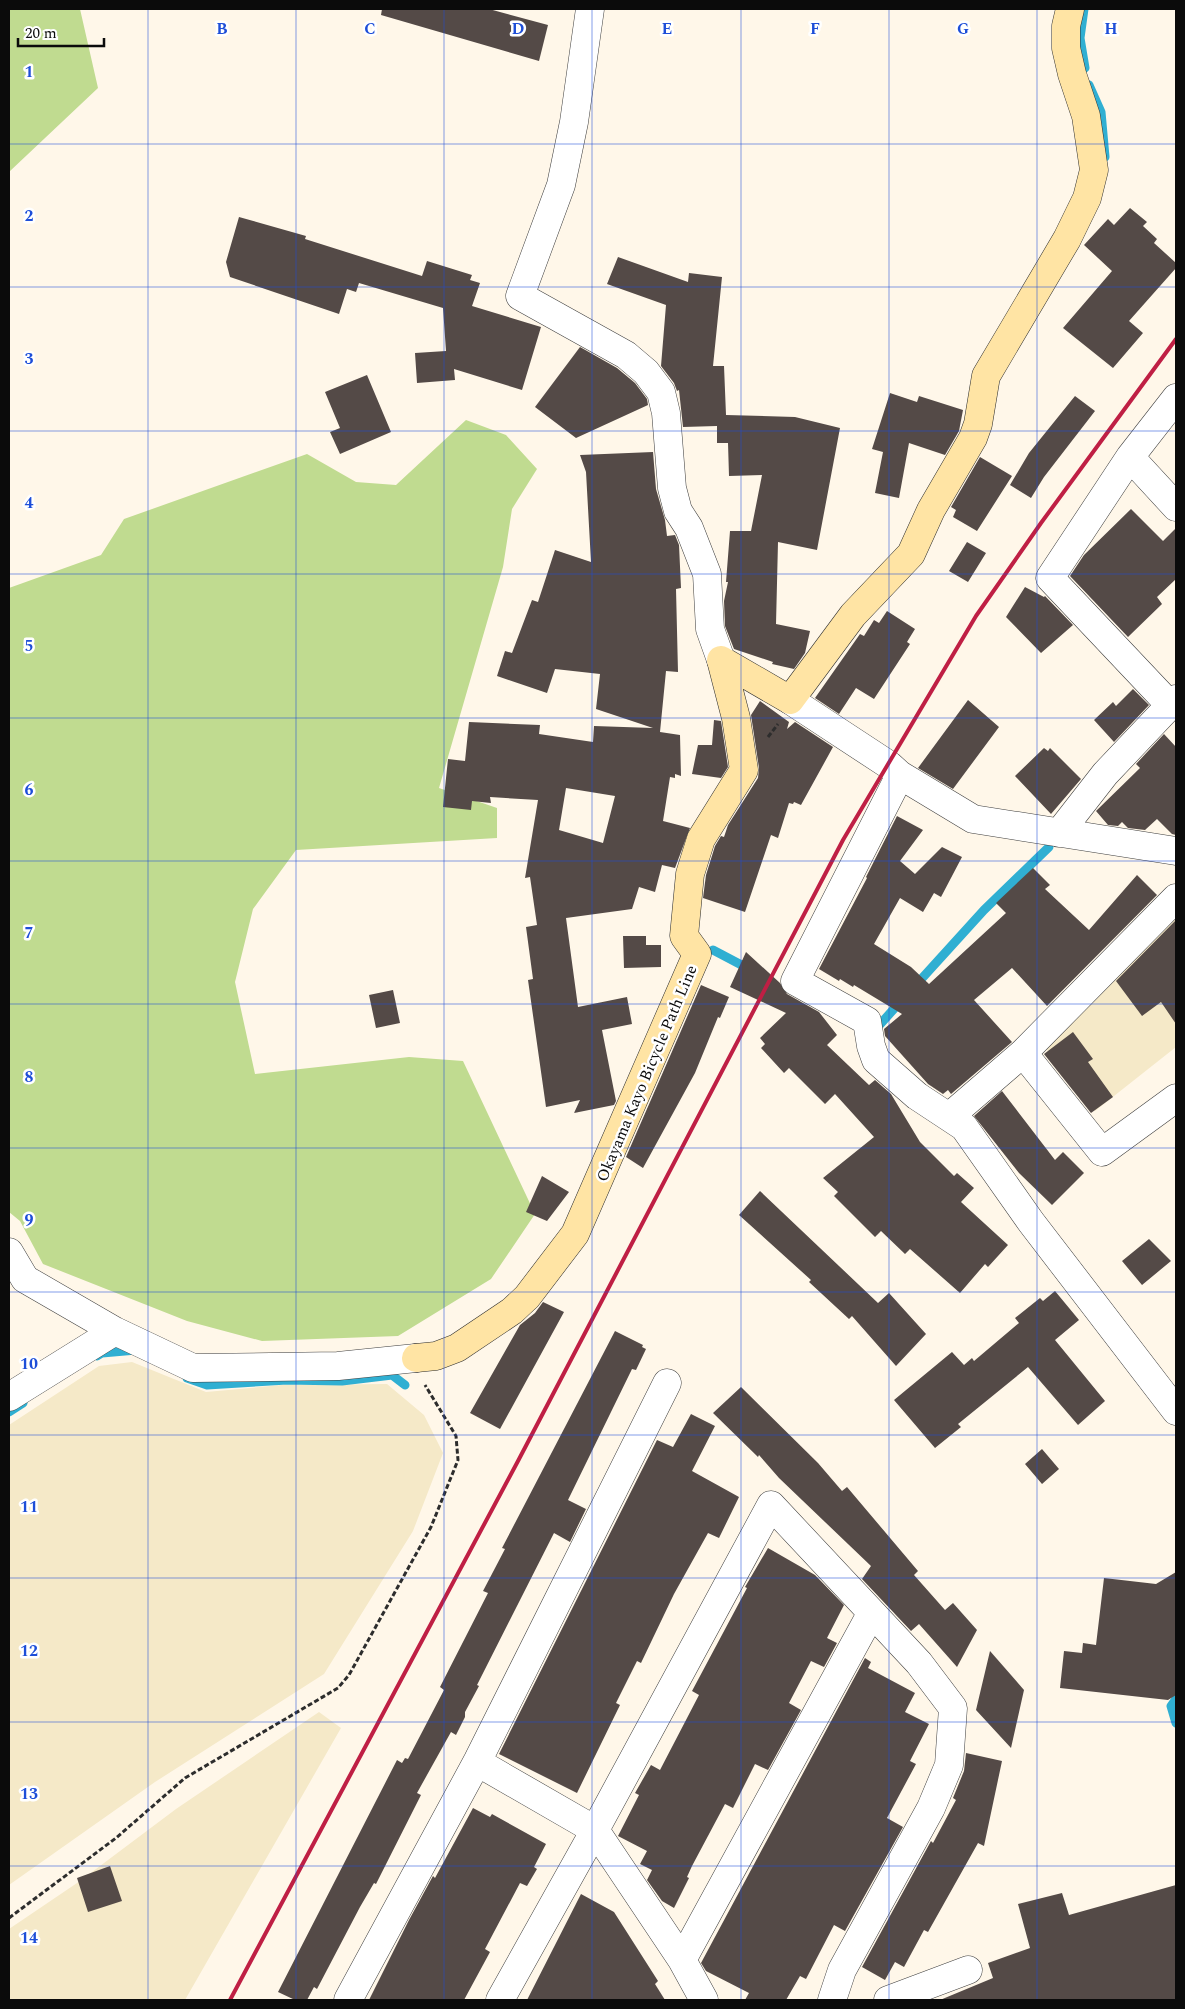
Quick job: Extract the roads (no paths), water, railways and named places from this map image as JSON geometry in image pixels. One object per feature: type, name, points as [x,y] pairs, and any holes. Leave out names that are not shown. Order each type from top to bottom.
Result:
[{"type":"main road","points":[[721,660],[790,700],[853,616],[912,554],[931,510],[973,438],[978,424],[986,376],[1067,239],[1087,198],[1094,170],[1086,116],[1072,74],[1066,48],[1066,26],[1070,9]]},
{"type":"main road","name":"Okayama Kayo Bicycle Path Line","points":[[416,1358],[436,1356],[456,1348],[512,1311],[527,1297],[575,1234],[590,1204],[697,954],[684,936],[690,874],[701,839],[744,770],[736,718],[721,660]]},
{"type":"street","points":[[590,9],[574,122],[561,185],[520,296],[626,355],[646,372],[661,392],[666,413],[672,488],[678,511],[688,528],[707,574],[710,629],[721,660]]},
{"type":"street","points":[[1059,833],[1105,774],[1173,702],[1050,578],[1130,457],[1176,398]]},
{"type":"street","points":[[1130,457],[1176,506]]},
{"type":"street","points":[[790,700],[889,765],[900,775],[972,819],[1176,851]]},
{"type":"street","points":[[900,775],[795,981],[868,1021],[870,1046],[876,1060],[917,1096],[954,1113],[1031,1222],[1176,1410]]},
{"type":"street","points":[[954,1113],[1023,1053],[1176,898]]},
{"type":"street","points":[[1023,1053],[1102,1152],[1176,1098]]},
{"type":"street","points":[[9,1252],[25,1279],[115,1331],[193,1368],[338,1366],[416,1358]]},
{"type":"street","points":[[9,1397],[115,1331]]},
{"type":"street","points":[[348,2000],[477,1762],[667,1383]]},
{"type":"street","points":[[500,2000],[595,1830],[771,1505],[919,1664],[953,1708],[949,1766],[931,1808],[842,1970],[832,2000]]},
{"type":"street","points":[[682,1960],[871,1614]]},
{"type":"street","points":[[477,1762],[595,1830],[682,1960],[704,2000]]},
{"type":"street","points":[[888,2000],[968,1970]]},
{"type":"waterway","points":[[1084,9],[1080,38],[1085,68]]},
{"type":"waterway","points":[[1089,85],[1101,112],[1105,157]]},
{"type":"waterway","points":[[915,986],[984,910],[1049,847]]},
{"type":"waterway","points":[[713,950],[751,970]]},
{"type":"waterway","points":[[875,1030],[901,1001]]},
{"type":"waterway","points":[[97,1356],[102,1353],[136,1350]]},
{"type":"waterway","points":[[187,1378],[207,1385],[287,1380],[342,1381],[392,1375],[405,1385]]},
{"type":"waterway","points":[[9,1412],[23,1403]]},
{"type":"waterway","points":[[1176,1699],[1171,1706],[1176,1723]]},
{"type":"railway","points":[[230,2000],[518,1461],[843,840],[976,616],[1041,523],[1176,339]]}]
